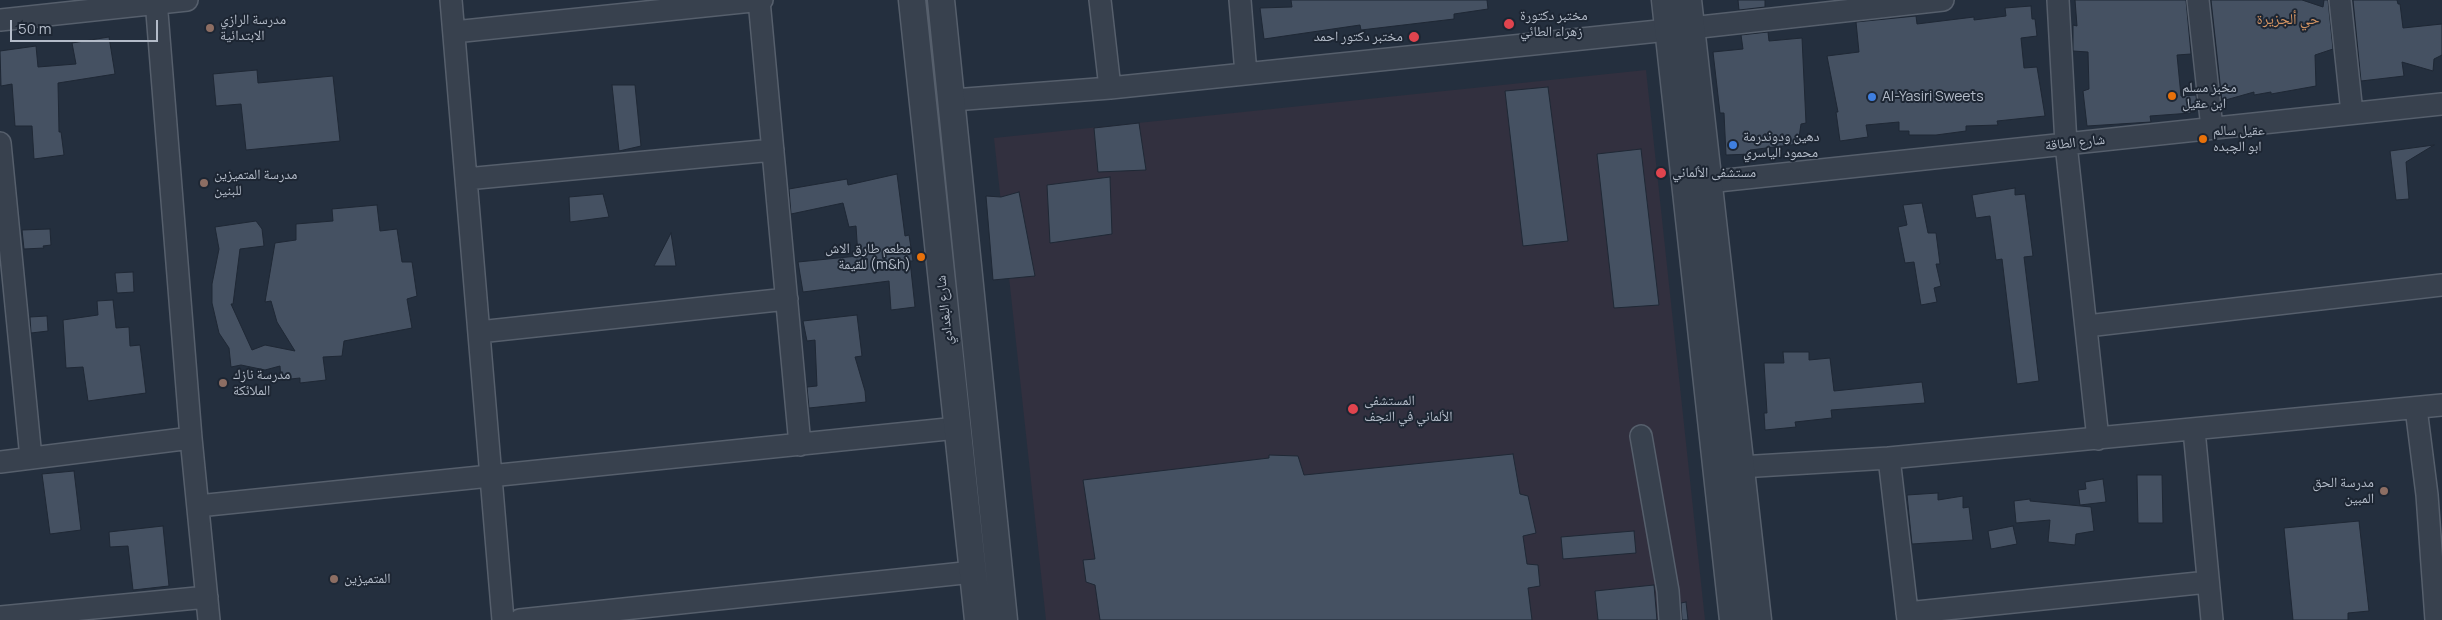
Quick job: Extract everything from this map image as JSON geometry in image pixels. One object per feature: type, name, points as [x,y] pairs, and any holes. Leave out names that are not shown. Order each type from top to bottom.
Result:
[{"type":"street","points":[[0,20],[187,0]]},
{"type":"street","points":[[451,0],[503,620]]},
{"type":"street","points":[[454,32],[760,0],[800,445]]},
{"type":"street","name":"شارع البغدادي","points":[[912,0],[978,620]]},
{"type":"street","name":"شارع البغدادي","points":[[941,0],[953,100],[983,425],[1004,620]]},
{"type":"street","points":[[1100,0],[1110,88]]},
{"type":"street","points":[[1240,0],[1246,74]]},
{"type":"street","points":[[1665,0],[1680,29],[1708,182],[1758,620]]},
{"type":"street","points":[[1688,0],[1680,29],[1733,620]]},
{"type":"street","points":[[953,100],[1110,88],[1943,0]]},
{"type":"street","points":[[2058,0],[2066,144],[2098,439]]},
{"type":"street","points":[[2198,0],[2212,128]]},
{"type":"street","points":[[2340,0],[2352,113]]},
{"type":"street","points":[[156,2],[191,438],[210,620]]},
{"type":"street","name":"شارع الطاقة","points":[[1708,182],[2442,104]]},
{"type":"street","points":[[0,142],[31,458]]},
{"type":"street","points":[[466,179],[773,150]]},
{"type":"street","points":[[2087,326],[2442,285]]},
{"type":"street","points":[[479,332],[786,299]]},
{"type":"street","points":[[1740,467],[1889,458],[2442,405]]},
{"type":"street","points":[[2416,408],[2427,495],[2436,620]]},
{"type":"street","points":[[198,506],[958,428]]},
{"type":"street","points":[[2194,430],[2212,620]]},
{"type":"street","points":[[1641,436],[1668,591],[1670,620]]},
{"type":"street","points":[[0,462],[191,438]]},
{"type":"street","points":[[1889,458],[1908,616],[2208,582]]},
{"type":"street","points":[[520,620],[679,611],[973,572]]},
{"type":"street","points":[[0,617],[207,597]]},
{"type":"shaded area","name":"المستشفى الألماني في النجف","points":[[1646,70],[1705,620],[1046,620],[994,138]]},
{"type":"building","points":[[1291,0],[1487,0],[1488,9],[1454,14],[1454,19],[1361,30],[1360,25],[1264,39],[1260,8],[1292,7]]},
{"type":"building","points":[[1738,0],[1765,0],[1765,7],[1739,10]]},
{"type":"building","points":[[2075,0],[2186,0],[2191,54],[2177,55],[2181,96],[2196,95],[2197,107],[2190,109],[2191,113],[2150,116],[2151,122],[2087,126],[2083,91],[2089,89],[2088,52],[2073,51],[2073,25],[2077,26]]},
{"type":"building","points":[[2211,0],[2302,0],[2323,7],[2324,0],[2328,0],[2333,49],[2315,55],[2316,86],[2271,94],[2271,92],[2254,95],[2254,92],[2222,101]]},
{"type":"building","points":[[2353,0],[2397,0],[2398,4],[2400,4],[2403,28],[2442,24],[2442,55],[2434,59],[2433,71],[2402,62],[2404,76],[2361,81]]},
{"type":"building","points":[[2031,6],[2032,19],[2035,19],[2037,36],[2021,38],[2024,68],[2037,67],[2045,116],[1997,121],[1998,125],[1966,126],[1966,131],[1936,135],[1909,135],[1909,131],[1899,131],[1899,122],[1866,125],[1868,137],[1840,141],[1836,112],[1838,112],[1827,56],[1859,52],[1856,22],[1916,16],[1917,24],[1974,17],[1974,20],[2006,16],[2005,8]]},
{"type":"building","points":[[1768,32],[1769,41],[1802,38],[1806,123],[1801,124],[1798,144],[1750,150],[1751,154],[1726,155],[1724,113],[1720,113],[1713,52],[1743,49],[1741,35]]},
{"type":"building","points":[[109,37],[115,74],[58,83],[59,132],[61,132],[64,155],[34,159],[32,126],[15,126],[12,84],[1,86],[0,51],[36,46],[38,67],[76,64],[72,43]]},
{"type":"building","points":[[257,70],[258,83],[333,76],[340,141],[246,150],[241,104],[216,106],[213,74]]},
{"type":"building","points":[[612,85],[635,85],[641,146],[619,151]]},
{"type":"building","points":[[1548,87],[1568,241],[1523,246],[1505,91]]},
{"type":"building","points":[[1139,123],[1146,170],[1098,172],[1094,128]]},
{"type":"building","points":[[2434,145],[2406,162],[2409,199],[2396,200],[2390,151]]},
{"type":"building","points":[[1641,149],[1659,305],[1614,308],[1597,154]]},
{"type":"building","points":[[897,174],[905,236],[909,235],[913,261],[910,261],[915,307],[891,310],[889,281],[803,292],[798,262],[858,256],[856,226],[849,227],[843,203],[791,214],[789,189],[847,179],[848,185]]},
{"type":"building","points":[[1110,177],[1112,234],[1050,243],[1047,185]]},
{"type":"building","points":[[2015,188],[2015,195],[2025,194],[2033,256],[2024,257],[2039,381],[2017,384],[2002,259],[1996,260],[1990,216],[1976,218],[1972,195]]},
{"type":"building","points":[[1019,192],[1035,276],[993,280],[986,196],[1001,197]]},
{"type":"building","points":[[603,194],[609,217],[570,222],[569,197]]},
{"type":"building","points":[[1922,203],[1928,233],[1936,233],[1940,264],[1936,264],[1941,286],[1934,288],[1937,302],[1921,305],[1914,262],[1905,263],[1898,227],[1907,225],[1903,205]]},
{"type":"building","points":[[377,205],[380,231],[397,229],[402,262],[412,262],[417,296],[407,299],[412,328],[344,341],[342,356],[323,357],[326,380],[300,383],[300,378],[281,380],[280,366],[265,370],[241,365],[231,367],[229,348],[219,333],[212,303],[212,284],[219,249],[215,227],[256,221],[262,229],[264,246],[240,249],[233,304],[231,304],[252,350],[265,345],[295,351],[277,322],[271,301],[265,302],[275,243],[296,240],[296,224],[333,221],[332,209]]},
{"type":"building","points":[[50,229],[51,245],[43,246],[44,248],[24,249],[22,230]]},
{"type":"building","points":[[671,233],[676,266],[654,266]]},
{"type":"building","points":[[133,272],[134,292],[117,293],[115,273]]},
{"type":"building","points":[[113,300],[116,328],[129,327],[130,346],[140,345],[146,393],[88,401],[83,367],[66,368],[63,320],[98,315],[97,301]]},
{"type":"building","points":[[857,315],[862,356],[855,357],[865,391],[866,402],[809,408],[807,387],[817,386],[815,340],[807,341],[803,321]]},
{"type":"building","points":[[47,316],[48,331],[31,333],[30,317]]},
{"type":"building","points":[[1783,352],[1809,352],[1809,360],[1830,358],[1834,391],[1922,382],[1925,403],[1831,410],[1832,418],[1795,422],[1796,427],[1765,430],[1764,413],[1767,413],[1764,363],[1784,363]]},
{"type":"building","points":[[1513,454],[1520,494],[1528,496],[1536,533],[1523,536],[1527,564],[1538,565],[1540,586],[1528,588],[1532,620],[1100,620],[1095,585],[1086,582],[1083,560],[1095,559],[1083,480],[1269,458],[1269,455],[1298,456],[1304,475]]},
{"type":"building","points":[[74,471],[81,530],[50,534],[42,474]]},
{"type":"building","points":[[2137,475],[2162,475],[2163,523],[2138,523]]},
{"type":"building","points":[[2103,479],[2106,502],[2080,505],[2078,490],[2086,489],[2085,482]]},
{"type":"building","points":[[1938,493],[1938,500],[1963,496],[1963,508],[1969,507],[1973,540],[1912,544],[1907,495]]},
{"type":"building","points":[[2030,499],[2030,501],[2091,507],[2094,531],[2076,534],[2075,545],[2048,542],[2050,520],[2016,523],[2014,501]]},
{"type":"building","points":[[2359,521],[2369,611],[2348,613],[2348,620],[2293,620],[2284,528]]},
{"type":"building","points":[[163,526],[169,586],[133,590],[128,546],[110,547],[109,532]]},
{"type":"building","points":[[2013,526],[2017,544],[1991,549],[1988,531]]},
{"type":"building","points":[[1634,531],[1636,553],[1563,559],[1561,537]]},
{"type":"building","points":[[1654,585],[1657,620],[1598,620],[1595,591]]},
{"type":"building","points":[[1686,602],[1688,620],[1682,620],[1681,603]]},
{"type":"place","name":"مختبر دكتورة زهراء الطائي","points":[[1509,24]]},
{"type":"place","name":"مدرسة الرازي الابتدائية","points":[[210,28]]},
{"type":"place","name":"مختبر دكتور احمد","points":[[1414,37]]},
{"type":"place","name":"مخبز مسلم ابن عقيل","points":[[2172,96]]},
{"type":"place","name":"Al-Yasiri Sweets","points":[[1872,97]]},
{"type":"place","name":"عقيل سالم ابو الچبده","points":[[2203,139]]},
{"type":"place","name":"دهين ودوندرمة محمود الياسري","points":[[1733,145]]},
{"type":"place","name":"مستشفى الألماني","points":[[1661,173]]},
{"type":"place","name":"مدرسة المتميزين للبنين","points":[[204,183]]},
{"type":"place","name":"مطعم طارق الاش للقيمة (m&h)","points":[[921,257]]},
{"type":"place","name":"مدرسة نازك الملائكة","points":[[223,383]]},
{"type":"place","name":"المستشفى الألماني في النجف","points":[[1353,409]]},
{"type":"place","name":"مدرسة الحق المبين","points":[[2384,491]]},
{"type":"place","name":"المتميزين","points":[[334,579]]},
{"type":"district","name":"حي ألجزيرة","points":[[2288,20]]}]
